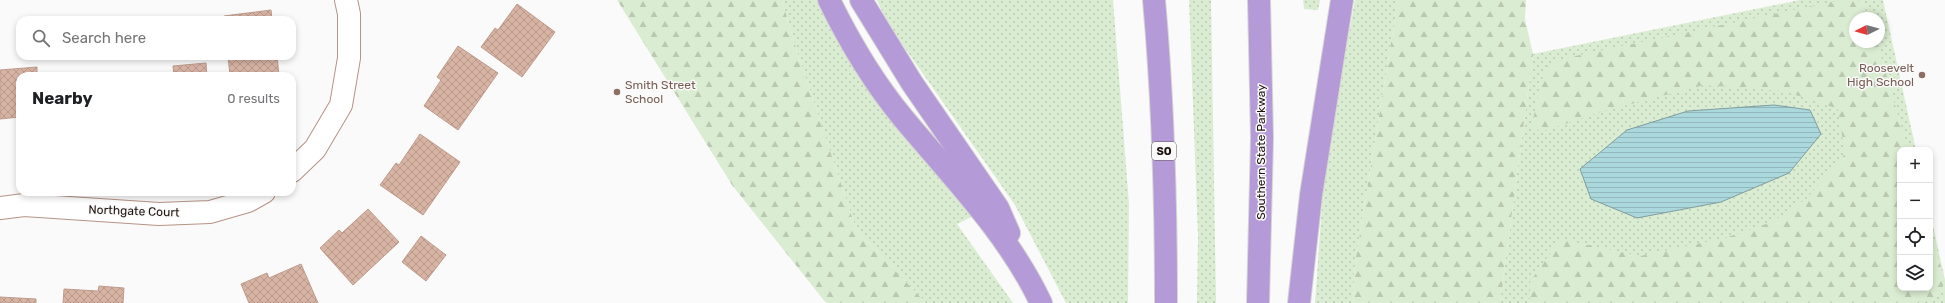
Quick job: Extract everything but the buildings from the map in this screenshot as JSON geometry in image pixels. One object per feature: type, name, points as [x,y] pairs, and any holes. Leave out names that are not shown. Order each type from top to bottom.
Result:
[{"type":"highway","points":[[829,0],[854,47],[878,84],[902,117],[961,184],[988,219],[1030,280]]},
{"type":"highway","points":[[861,0],[912,83],[998,208],[1041,303]]},
{"type":"highway","name":"SO","points":[[1154,0],[1160,61],[1165,193],[1166,303]]},
{"type":"highway","name":"Southern State Parkway","points":[[1258,303],[1262,138],[1259,0]]},
{"type":"highway","points":[[1298,303],[1312,188],[1342,0]]},
{"type":"street","points":[[296,167],[315,149],[341,105],[349,58],[349,14],[346,0]]},
{"type":"street","name":"Northgate Court","points":[[0,208],[24,205],[159,214],[210,212],[248,201],[257,196]]},
{"type":"green space","points":[[617,0],[782,0],[796,48],[856,229],[926,303],[826,303],[732,185]]},
{"type":"green space","points":[[782,0],[819,0],[973,216],[957,224],[1013,303],[926,303],[856,229],[796,48]]},
{"type":"green space","points":[[877,0],[1113,0],[1129,204],[1128,303],[1066,303],[1015,205],[888,24]]},
{"type":"green space","points":[[1189,0],[1211,0],[1216,303],[1197,303],[1198,235]]},
{"type":"green space","points":[[1303,0],[1320,0],[1318,10],[1304,9]]},
{"type":"green space","points":[[1355,0],[1398,0],[1355,263],[1353,303],[1315,303],[1325,164]]},
{"type":"green space","points":[[1398,0],[1526,0],[1525,19],[1533,54],[1500,303],[1353,303],[1355,263]]},
{"type":"green space","points":[[1800,0],[1883,0],[1915,147],[1897,147],[1897,291],[1933,291],[1933,226],[1945,280],[1945,303],[1500,303],[1533,54]]},
{"type":"green space","points":[[1841,0],[1854,0],[1863,3],[1866,12],[1849,12],[1849,48],[1879,48],[1907,147],[1897,147],[1897,291],[1933,291],[1933,239],[1945,283],[1930,301],[1909,303],[1530,303],[1530,282],[1560,239],[1640,256],[1725,238],[1772,222],[1806,199],[1845,154],[1838,109],[1784,91],[1704,85],[1604,111],[1541,132],[1532,126],[1540,84],[1548,65],[1566,58]]},
{"type":"water","points":[[1774,105],[1810,110],[1821,134],[1789,173],[1721,202],[1637,218],[1591,199],[1580,169],[1627,130],[1688,111]]},
{"type":"place","name":"Roosevelt High School","points":[[1922,75]]},
{"type":"place","name":"Smith Street School","points":[[617,92]]}]
